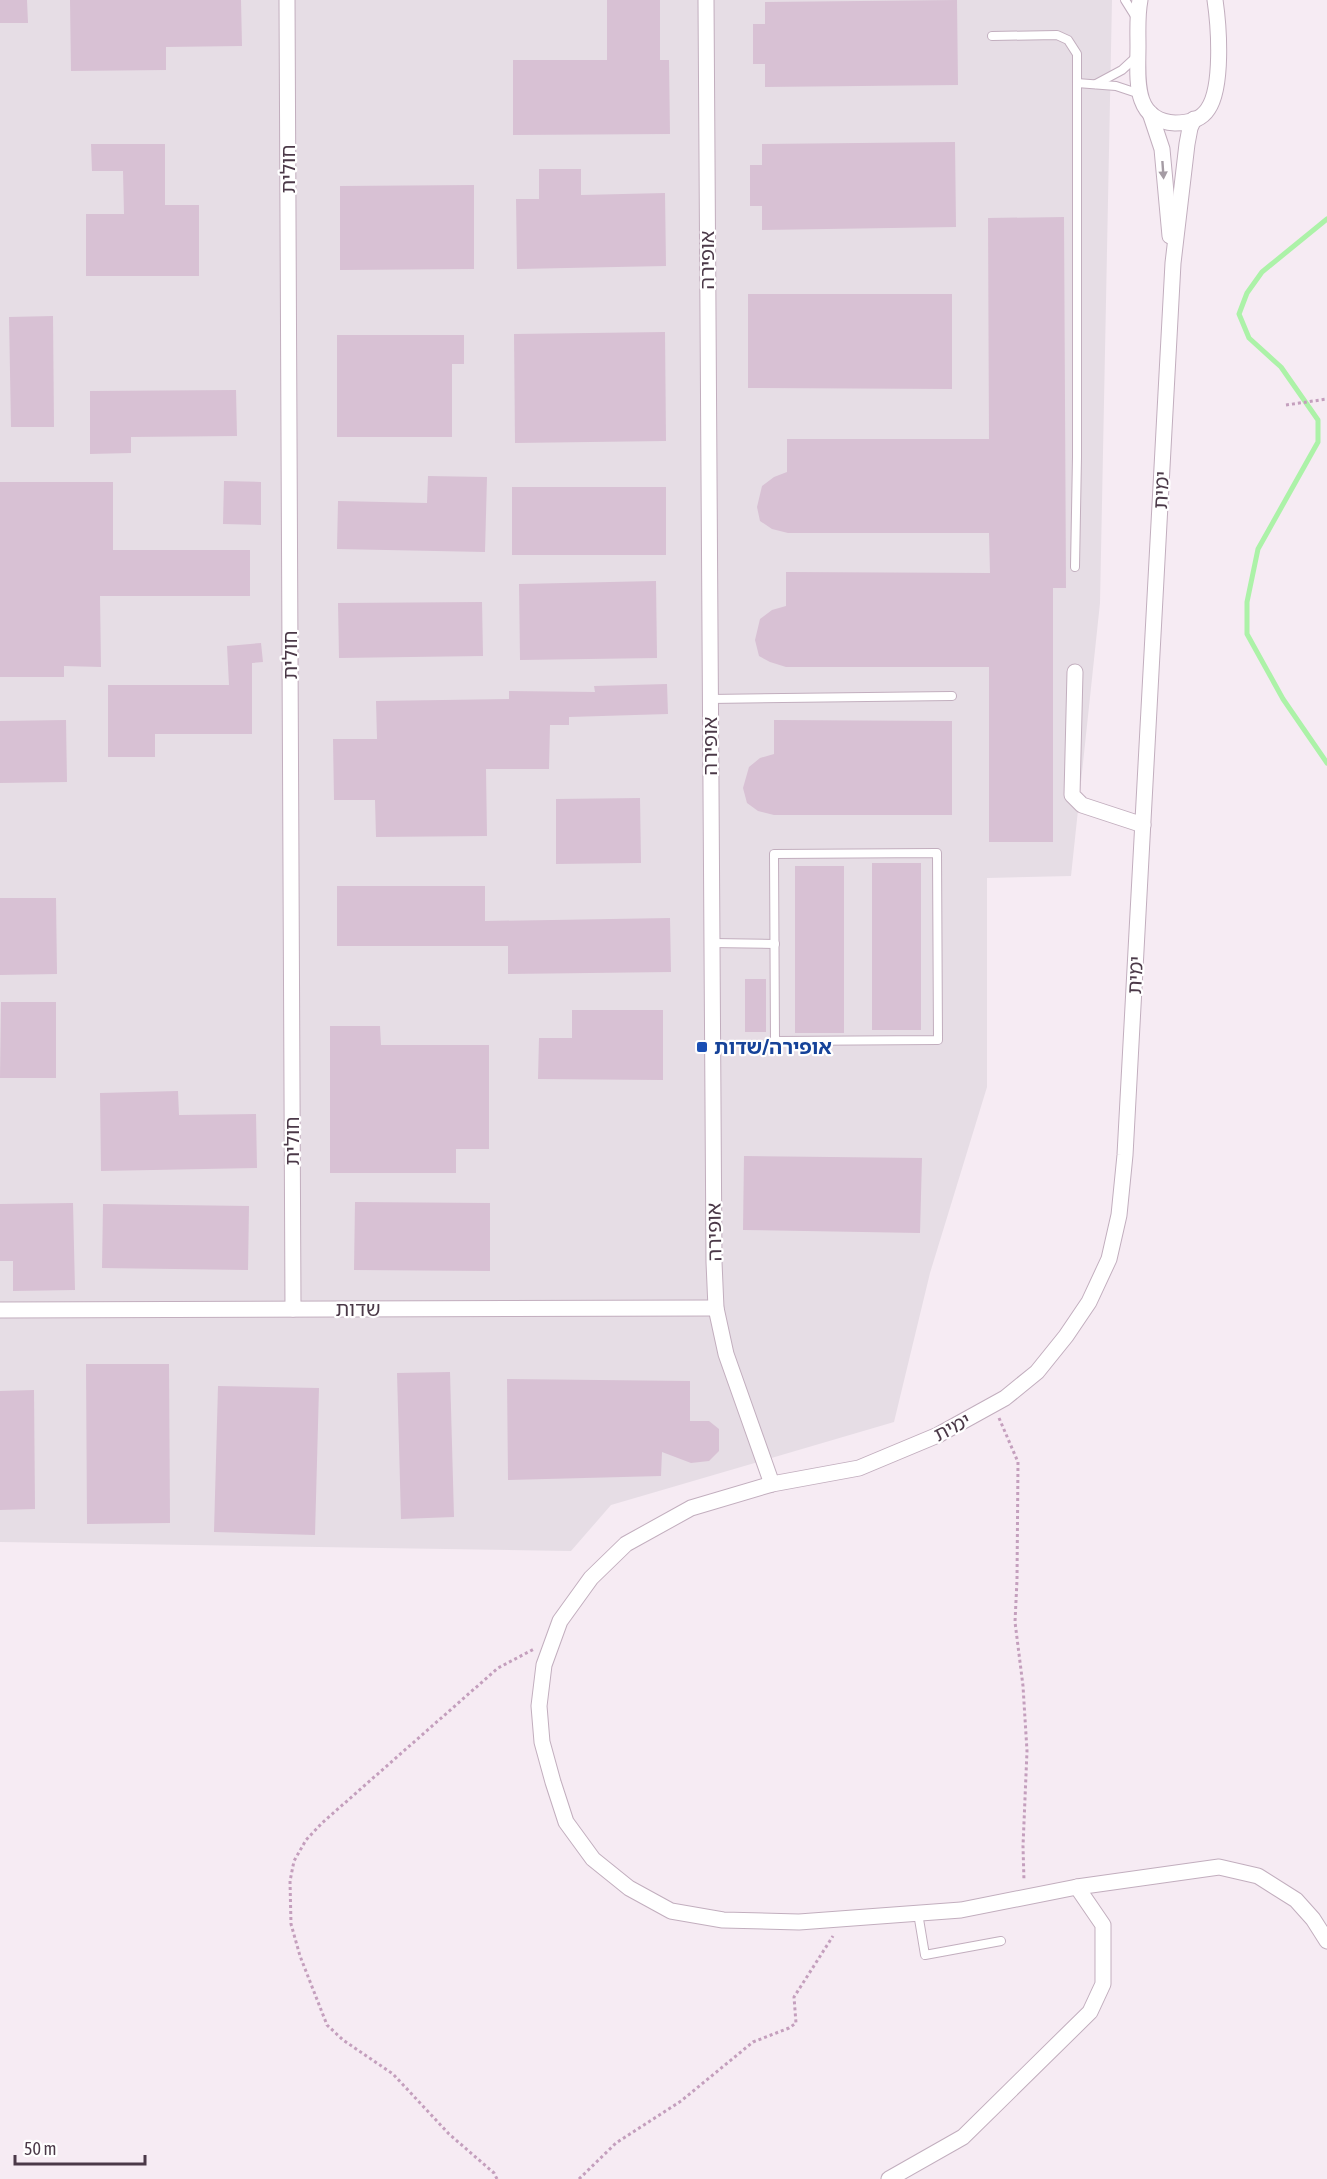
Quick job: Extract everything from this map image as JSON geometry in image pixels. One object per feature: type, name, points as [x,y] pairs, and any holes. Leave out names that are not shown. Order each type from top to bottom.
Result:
[{"type":"street","name":"חולית","points":[[287,0],[293,1309]]},
{"type":"street","name":"אופירה","points":[[706,0],[716,1308],[726,1354],[772,1484]]},
{"type":"street","points":[[1140,0],[1138,20],[1140,94]]},
{"type":"street","points":[[1150,113],[1155,118],[1177,123],[1194,119],[1207,110],[1216,87],[1215,0]]},
{"type":"street","name":"ימית","points":[[1140,94],[1146,110],[1150,113],[1162,149],[1173,263]]},
{"type":"street","name":"ימית","points":[[1194,119],[1187,144],[1173,263],[1125,1155],[1119,1215],[1109,1259],[1089,1302],[1066,1336],[1037,1371],[1005,1398],[938,1435],[859,1468],[772,1484],[691,1508],[626,1544],[591,1578],[560,1622],[544,1665],[539,1706],[542,1742],[567,1822],[593,1859],[629,1888],[671,1911],[723,1920],[799,1922],[961,1910],[1077,1887],[1220,1867],[1258,1876],[1296,1900],[1313,1919],[1327,1941]]},
{"type":"street","points":[[1075,672],[1072,795],[1082,805],[1143,825]]},
{"type":"street","name":"שדות","points":[[0,1310],[716,1308]]},
{"type":"street","points":[[889,2179],[963,2137],[1090,2012],[1103,1984],[1103,1926],[1077,1887]]},
{"type":"lane","points":[[1125,0],[1138,20]]},
{"type":"lane","points":[[992,36],[1057,34],[1068,40],[1077,54],[1075,567]]},
{"type":"lane","points":[[1094,84],[1122,70],[1138,55]]},
{"type":"lane","points":[[1077,83],[1122,87],[1140,94]]},
{"type":"lane","points":[[710,699],[952,696]]},
{"type":"lane","points":[[937,853],[938,1040],[775,1041],[775,944],[774,854],[937,853]]},
{"type":"lane","points":[[712,942],[775,944]]},
{"type":"lane","points":[[918,1913],[925,1955],[1001,1941]]},
{"type":"path","points":[[1286,405],[1327,399]]},
{"type":"path","points":[[993,1405],[1018,1462],[1015,1622],[1028,1751],[1023,1846],[1025,1897]]},
{"type":"path","points":[[497,2179],[494,2173],[449,2134],[393,2074],[343,2040],[327,2025],[300,1956],[291,1924],[290,1881],[294,1861],[306,1840],[322,1823],[498,1668],[541,1645]]},
{"type":"path","points":[[579,2179],[616,2143],[681,2101],[753,2042],[796,2023],[794,1997],[833,1936],[833,1919]]},
{"type":"shaded area","points":[[0,0],[1112,0],[1100,603],[1071,876],[987,878],[987,1087],[930,1273],[894,1422],[611,1505],[571,1551],[0,1542]]},
{"type":"building","points":[[0,0],[27,0],[28,23],[0,23]]},
{"type":"building","points":[[70,0],[241,0],[242,46],[166,47],[166,70],[71,71]]},
{"type":"building","points":[[607,0],[660,0],[660,60],[669,60],[670,134],[513,135],[513,60],[607,60]]},
{"type":"building","points":[[957,0],[958,85],[765,87],[765,64],[753,64],[753,24],[765,24],[765,2]]},
{"type":"building","points":[[955,142],[956,227],[762,230],[762,206],[750,206],[750,165],[762,165],[762,144]]},
{"type":"building","points":[[91,144],[165,144],[165,205],[199,205],[199,276],[86,276],[86,214],[124,214],[123,171],[92,171]]},
{"type":"building","points":[[539,169],[581,169],[581,195],[665,193],[666,266],[517,269],[516,199],[539,199]]},
{"type":"building","points":[[474,185],[474,269],[340,270],[340,186]]},
{"type":"building","points":[[1064,217],[1066,588],[1053,588],[1053,842],[989,842],[989,667],[786,667],[759,656],[755,640],[760,619],[772,610],[786,606],[786,572],[990,573],[989,533],[788,533],[772,529],[760,521],[757,507],[762,486],[774,477],[787,472],[787,439],[989,439],[988,218]]},
{"type":"building","points":[[748,294],[952,294],[952,389],[748,388]]},
{"type":"building","points":[[53,316],[54,427],[11,427],[9,317]]},
{"type":"building","points":[[665,332],[666,441],[515,443],[514,334]]},
{"type":"building","points":[[337,335],[464,335],[464,364],[452,364],[452,437],[337,437]]},
{"type":"building","points":[[236,390],[237,436],[131,437],[131,453],[90,454],[90,391]]},
{"type":"building","points":[[428,476],[487,477],[485,552],[337,549],[338,501],[427,503]]},
{"type":"building","points":[[224,481],[261,482],[261,525],[223,524]]},
{"type":"building","points":[[0,482],[113,482],[113,550],[250,550],[250,596],[100,596],[101,667],[64,666],[64,677],[0,677]]},
{"type":"building","points":[[512,487],[666,487],[666,555],[512,555]]},
{"type":"building","points":[[656,581],[657,658],[520,660],[519,584]]},
{"type":"building","points":[[482,602],[483,656],[339,658],[338,603]]},
{"type":"building","points":[[261,643],[263,662],[252,663],[252,734],[155,734],[155,757],[108,757],[108,685],[229,685],[227,646]]},
{"type":"building","points":[[667,684],[668,714],[569,717],[569,725],[550,725],[549,769],[486,769],[487,836],[376,837],[375,800],[334,800],[333,739],[377,739],[376,701],[509,699],[509,691],[595,692],[594,686]]},
{"type":"building","points":[[66,720],[67,782],[0,783],[0,721]]},
{"type":"building","points":[[774,720],[952,721],[952,815],[774,815],[758,811],[747,803],[743,788],[749,767],[760,758],[774,754]]},
{"type":"building","points":[[640,798],[641,863],[556,864],[556,799]]},
{"type":"building","points":[[872,863],[921,863],[921,1030],[872,1030]]},
{"type":"building","points":[[795,866],[844,866],[844,1033],[795,1033]]},
{"type":"building","points":[[337,886],[485,886],[485,921],[670,918],[671,972],[508,974],[508,946],[337,946]]},
{"type":"building","points":[[0,898],[56,898],[57,974],[0,975]]},
{"type":"building","points":[[745,979],[766,979],[766,1032],[745,1032]]},
{"type":"building","points":[[1,1002],[56,1002],[56,1078],[0,1078]]},
{"type":"building","points":[[572,1010],[663,1010],[663,1080],[538,1079],[539,1038],[572,1038]]},
{"type":"building","points":[[330,1026],[380,1026],[381,1045],[489,1045],[489,1149],[456,1149],[456,1173],[330,1173]]},
{"type":"building","points":[[178,1091],[179,1115],[256,1114],[257,1168],[101,1171],[100,1093]]},
{"type":"building","points":[[744,1156],[922,1158],[920,1233],[743,1230]]},
{"type":"building","points":[[355,1202],[490,1203],[490,1271],[354,1270]]},
{"type":"building","points":[[73,1203],[75,1290],[13,1291],[13,1261],[0,1261],[0,1204]]},
{"type":"building","points":[[103,1204],[249,1206],[248,1270],[102,1268]]},
{"type":"building","points":[[86,1364],[169,1364],[170,1523],[87,1524]]},
{"type":"building","points":[[450,1372],[454,1517],[401,1519],[397,1373]]},
{"type":"building","points":[[507,1379],[690,1381],[690,1421],[709,1421],[719,1429],[719,1451],[709,1461],[691,1463],[662,1452],[661,1476],[508,1480]]},
{"type":"building","points":[[218,1386],[319,1388],[315,1535],[214,1532]]},
{"type":"building","points":[[34,1390],[35,1509],[0,1510],[0,1391]]},
{"type":"waterway","points":[[1327,219],[1262,272],[1247,293],[1239,314],[1249,338],[1281,367],[1318,420],[1318,442],[1258,549],[1247,602],[1247,634],[1283,699],[1327,763]]},
{"type":"place","name":"אופירה/שדות","points":[[702,1047]]}]
